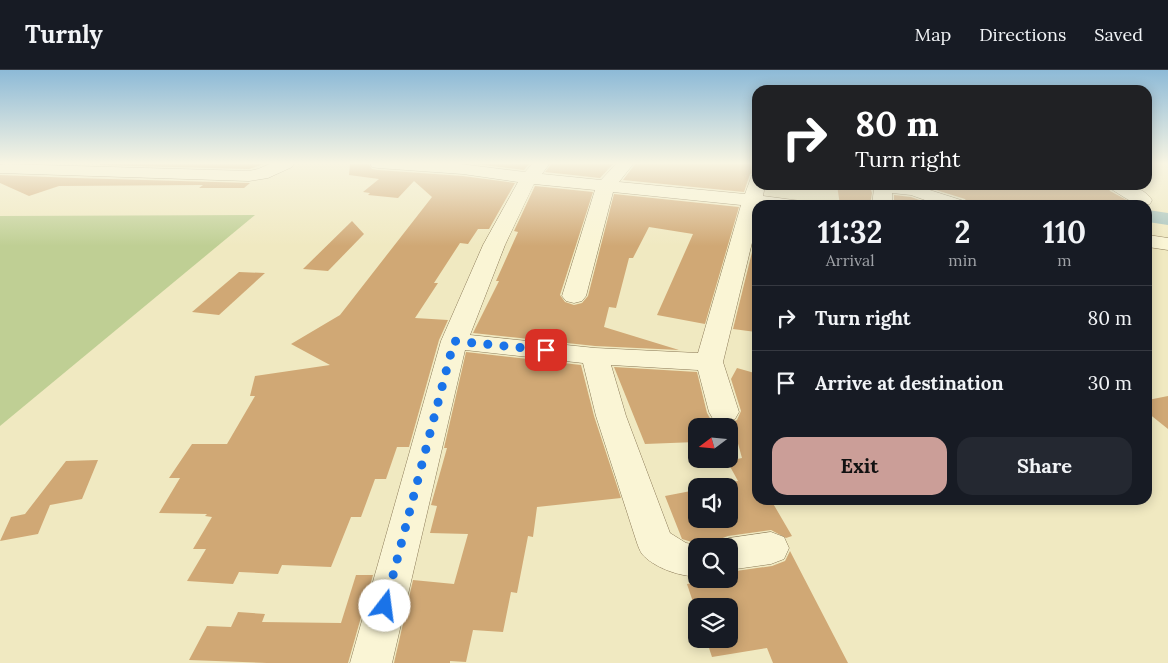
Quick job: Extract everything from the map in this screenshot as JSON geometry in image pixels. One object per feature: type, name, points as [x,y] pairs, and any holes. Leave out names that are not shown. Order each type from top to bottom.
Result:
[{"type":"street","points":[[371,663],[454,341],[494,245],[525,191]]},
{"type":"street","points":[[574,296],[604,191]]},
{"type":"street","points":[[757,191],[781,200]]},
{"type":"street","points":[[911,191],[941,200]]},
{"type":"street","points":[[1127,191],[1143,200]]},
{"type":"street","points":[[724,412],[709,362],[752,201]]},
{"type":"street","points":[[1152,241],[1168,244]]},
{"type":"street","points":[[454,341],[595,356],[709,362]]},
{"type":"street","points":[[595,356],[611,416],[655,542],[670,554],[688,560]]},
{"type":"street","points":[[738,553],[771,548]]},
{"type":"green space","points":[[255,215],[0,426],[0,216]]},
{"type":"building","points":[[17,191],[45,191],[29,196]]},
{"type":"building","points":[[405,191],[398,198],[368,195],[370,193],[363,192]]},
{"type":"building","points":[[425,191],[511,191],[489,229],[478,229],[468,244],[460,243],[434,283],[438,283],[415,318],[448,320],[439,340],[409,447],[397,447],[386,479],[375,479],[361,517],[351,517],[331,567],[282,565],[278,574],[239,572],[233,584],[187,581],[206,549],[193,549],[212,517],[205,516],[207,514],[159,513],[180,478],[169,478],[192,444],[227,444],[255,396],[250,396],[255,376],[330,365],[291,344],[340,315],[432,197]]},
{"type":"building","points":[[533,191],[593,192],[560,295],[565,302],[574,305],[582,303],[588,296],[614,194],[739,207],[705,324],[657,315],[693,234],[649,227],[633,258],[629,258],[616,308],[609,307],[604,327],[679,350],[595,346],[473,333],[499,281],[496,281],[518,232],[514,231]]},
{"type":"building","points":[[838,191],[871,191],[872,193],[871,200],[839,200]]},
{"type":"building","points":[[938,191],[1110,191],[1126,200],[966,200]]},
{"type":"building","points":[[894,195],[919,200],[894,200]]},
{"type":"building","points":[[352,221],[364,234],[328,271],[303,269]]},
{"type":"building","points":[[752,252],[752,331],[733,329]]},
{"type":"building","points":[[239,272],[265,273],[219,315],[192,312]]},
{"type":"building","points":[[466,352],[581,365],[594,416],[621,498],[537,507],[533,537],[528,536],[517,593],[511,592],[503,632],[473,630],[466,662],[394,663],[413,580],[454,584],[468,534],[430,533],[437,506],[431,505],[447,448],[444,448]]},
{"type":"building","points":[[614,367],[697,372],[710,418],[688,418],[688,442],[645,444]]},
{"type":"building","points":[[737,368],[752,372],[752,505],[774,505],[792,536],[786,538],[771,530],[723,538],[688,538],[688,541],[682,539],[665,496],[688,492],[688,528],[738,528],[738,478],[731,468],[738,468],[738,459],[742,458],[738,444],[738,418],[741,411],[731,379]]},
{"type":"building","points":[[1168,396],[1168,429],[1152,416],[1152,399]]},
{"type":"building","points":[[98,460],[82,499],[50,505],[38,534],[0,541],[11,517],[25,514],[66,461]]},
{"type":"building","points":[[790,551],[848,663],[773,663],[767,648],[712,657],[709,648],[738,648],[738,598],[692,598],[688,588],[738,588],[738,571],[772,566],[785,561]]},
{"type":"building","points":[[356,575],[373,575],[348,663],[267,663],[189,660],[207,626],[231,627],[238,612],[265,614],[262,622],[341,623]]},
{"type":"waterway","points":[[1008,191],[1053,200]]},
{"type":"waterway","points":[[1152,217],[1168,219]]},
{"type":"route","points":[[385,606],[454,341],[546,350]]}]
